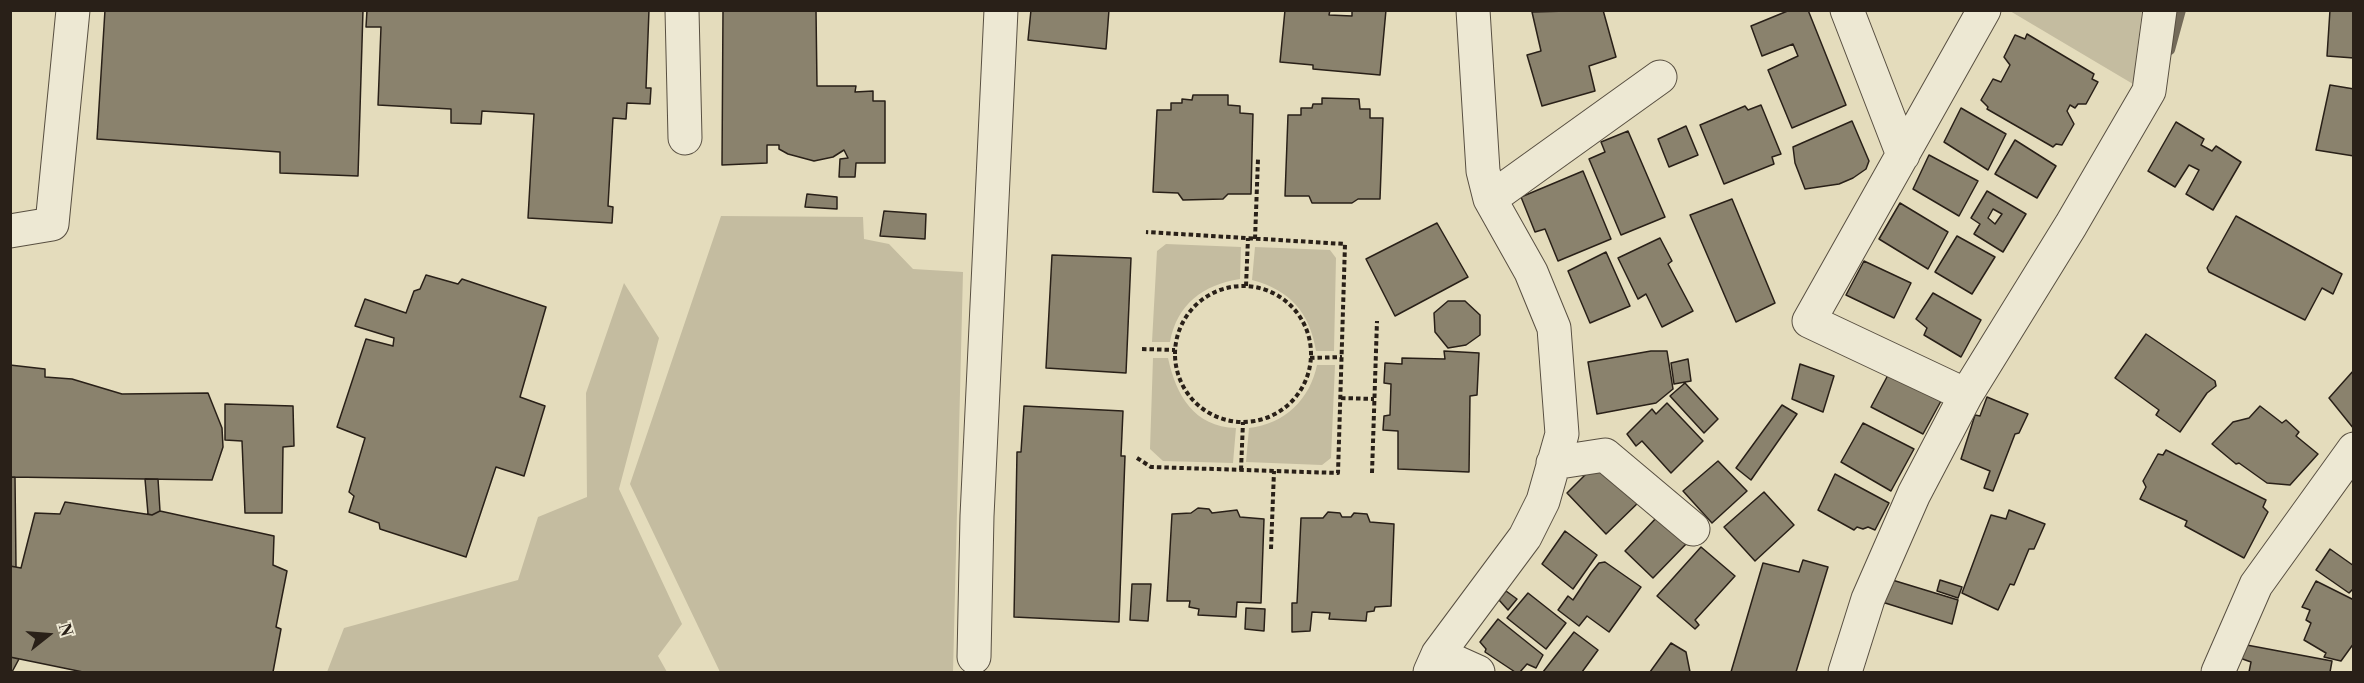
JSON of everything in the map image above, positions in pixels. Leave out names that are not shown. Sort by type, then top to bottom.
[{"type":"street","points":[[10,231],[52,224],[73,10]]},
{"type":"street","points":[[682,10],[685,138]]},
{"type":"street","points":[[974,657],[978,516],[1001,10]]},
{"type":"street","points":[[1473,10],[1483,171],[1490,199],[1531,272],[1554,328],[1562,434],[1543,501],[1525,537],[1434,663],[1479,672]]},
{"type":"street","points":[[1847,10],[1903,155]]},
{"type":"street","points":[[1966,395],[1809,321],[1984,10]]},
{"type":"street","points":[[1845,672],[1868,599],[1914,494],[1966,395],[2071,225],[2149,91],[2160,10]]},
{"type":"street","points":[[1490,199],[1660,77]]},
{"type":"street","points":[[2218,672],[2256,585],[2354,449]]},
{"type":"street","points":[[1552,463],[1605,455],[1693,529]]},
{"type":"path","points":[[1255,239],[1258,159]]},
{"type":"path","points":[[1137,458],[1151,467],[1338,473],[1345,244],[1146,232]]},
{"type":"path","points":[[1246,286],[1248,238]]},
{"type":"path","points":[[1246,286],[1272,292],[1291,306],[1304,324],[1310,346],[1310,369],[1301,390],[1286,407],[1267,418],[1243,422],[1222,420],[1202,409],[1186,393],[1177,372],[1175,350],[1179,328],[1191,309],[1208,295],[1229,287],[1246,286]]},
{"type":"path","points":[[1372,473],[1377,321]]},
{"type":"path","points":[[1142,349],[1175,350]]},
{"type":"path","points":[[1310,358],[1342,357]]},
{"type":"path","points":[[1341,398],[1374,399]]},
{"type":"path","points":[[1241,470],[1243,422]]},
{"type":"path","points":[[1270,549],[1274,471]]},
{"type":"shaded area","points":[[2010,11],[2142,11],[2133,84]]},
{"type":"shaded area","points":[[721,216],[863,217],[864,239],[889,244],[913,269],[963,272],[953,672],[720,672],[630,484]]},
{"type":"shaded area","points":[[1166,244],[1241,247],[1240,279],[1214,286],[1194,298],[1179,317],[1170,342],[1152,342],[1157,251]]},
{"type":"shaded area","points":[[1255,247],[1330,250],[1336,258],[1334,351],[1316,351],[1309,325],[1296,305],[1277,290],[1252,280]]},
{"type":"shaded area","points":[[624,283],[659,338],[619,489],[682,624],[658,656],[667,672],[327,672],[344,628],[518,580],[538,517],[587,497],[586,393]]},
{"type":"shaded area","points":[[1153,358],[1168,358],[1171,372],[1182,396],[1198,415],[1209,422],[1236,428],[1233,463],[1163,461],[1150,449]]},
{"type":"shaded area","points":[[1317,365],[1335,365],[1331,458],[1322,465],[1246,462],[1249,428],[1274,421],[1294,408],[1308,389]]},
{"type":"building","points":[[105,10],[363,10],[358,176],[280,173],[280,152],[97,139]]},
{"type":"building","points":[[367,10],[649,10],[646,88],[651,88],[650,104],[627,103],[626,119],[613,118],[608,206],[613,207],[612,223],[528,218],[534,114],[482,111],[481,124],[451,123],[451,109],[378,105],[381,27],[366,27]]},
{"type":"building","points":[[723,10],[816,10],[817,86],[856,86],[855,92],[873,91],[873,101],[885,101],[885,163],[856,163],[855,177],[839,177],[840,159],[848,158],[844,150],[833,157],[814,161],[788,154],[779,149],[779,145],[767,145],[767,163],[722,165]]},
{"type":"building","points":[[1031,10],[1109,10],[1106,49],[1028,40]]},
{"type":"building","points":[[1285,10],[1330,10],[1329,15],[1352,16],[1352,10],[1386,10],[1380,75],[1313,69],[1313,65],[1280,62]]},
{"type":"building","points":[[1603,10],[1616,57],[1589,66],[1595,91],[1542,106],[1527,55],[1541,51],[1532,12]]},
{"type":"building","points":[[1790,10],[1808,10],[1846,105],[1792,128],[1768,70],[1798,56],[1793,44],[1762,56],[1751,26]]},
{"type":"building","points":[[2330,10],[2354,10],[2354,58],[2327,56]]},
{"type":"building","points":[[2027,34],[2094,74],[2092,79],[2098,82],[2086,104],[2078,104],[2075,108],[2070,105],[2067,111],[2074,124],[2062,145],[2056,144],[2053,147],[1987,109],[1988,107],[1981,100],[1993,79],[2001,82],[2010,65],[2004,57],[2015,35],[2025,39]]},
{"type":"building","points":[[2330,85],[2354,89],[2354,156],[2316,150]]},
{"type":"building","points":[[1193,95],[1228,95],[1228,105],[1240,106],[1240,113],[1253,114],[1251,194],[1228,194],[1223,199],[1183,200],[1178,193],[1153,192],[1157,110],[1171,110],[1171,103],[1182,103],[1182,99],[1192,100]]},
{"type":"building","points":[[1322,98],[1359,99],[1360,109],[1370,109],[1370,118],[1383,118],[1380,199],[1358,199],[1352,203],[1312,203],[1309,196],[1285,196],[1288,115],[1301,115],[1301,108],[1312,108],[1313,104],[1322,104]]},
{"type":"building","points":[[1761,105],[1781,154],[1772,157],[1774,164],[1724,184],[1700,125],[1745,106],[1748,110]]},
{"type":"building","points":[[1961,108],[2006,134],[1988,170],[1944,142]]},
{"type":"building","points":[[1852,121],[1869,161],[1866,169],[1839,184],[1805,189],[1795,163],[1793,147]]},
{"type":"building","points":[[2176,122],[2204,139],[2201,145],[2212,151],[2216,146],[2241,162],[2213,210],[2186,194],[2199,170],[2189,165],[2175,187],[2148,171]]},
{"type":"building","points":[[1686,126],[1698,155],[1669,167],[1658,139]]},
{"type":"building","points":[[1628,131],[1665,217],[1621,235],[1589,159],[1605,152],[1601,142]]},
{"type":"building","points":[[2015,140],[2056,166],[2037,198],[1995,174]]},
{"type":"building","points":[[1929,155],[1978,181],[1959,216],[1913,189]]},
{"type":"building","points":[[1583,171],[1611,239],[1558,261],[1545,229],[1535,232],[1521,197]]},
{"type":"building","points":[[1987,191],[2026,214],[2003,252],[1974,234],[1980,224],[1971,218]],"holes":[[[1993,209],[2002,214],[1995,224],[1988,218]]]},
{"type":"building","points":[[807,194],[837,197],[837,209],[805,207]]},
{"type":"building","points":[[1732,199],[1775,303],[1736,322],[1690,215]]},
{"type":"building","points":[[1900,203],[1948,232],[1928,269],[1879,239]]},
{"type":"building","points":[[884,211],[926,214],[925,239],[880,236]]},
{"type":"building","points":[[2236,216],[2342,274],[2333,294],[2322,288],[2305,320],[2209,272],[2207,268]]},
{"type":"building","points":[[1437,223],[1468,277],[1395,316],[1366,259]]},
{"type":"building","points":[[1957,236],[1995,257],[1972,294],[1935,272]]},
{"type":"building","points":[[1660,238],[1672,261],[1668,264],[1693,311],[1662,327],[1646,294],[1638,299],[1618,258]]},
{"type":"building","points":[[1606,252],[1630,306],[1590,323],[1568,271]]},
{"type":"building","points":[[1052,255],[1131,258],[1126,373],[1046,368]]},
{"type":"building","points":[[1864,261],[1911,283],[1894,318],[1846,295]]},
{"type":"building","points":[[426,275],[458,284],[462,279],[546,307],[520,397],[545,406],[524,476],[496,467],[466,557],[380,529],[379,523],[349,512],[354,496],[349,492],[365,438],[337,427],[366,339],[393,346],[394,338],[355,326],[365,299],[406,313],[414,291],[420,289]]},
{"type":"building","points":[[1933,293],[1981,320],[1961,357],[1924,335],[1927,328],[1916,319]]},
{"type":"building","points":[[1448,301],[1465,301],[1480,315],[1480,335],[1466,345],[1448,348],[1435,332],[1434,313]]},
{"type":"building","points":[[2146,334],[2215,381],[2216,386],[2207,393],[2180,432],[2156,415],[2159,410],[2115,378]]},
{"type":"building","points":[[1444,351],[1479,353],[1477,395],[1470,396],[1469,472],[1398,469],[1398,431],[1383,430],[1384,416],[1390,415],[1391,384],[1384,383],[1385,363],[1402,364],[1402,358],[1445,359]]},
{"type":"building","points":[[1651,351],[1667,351],[1673,389],[1656,403],[1597,414],[1588,362]]},
{"type":"building","points":[[1688,359],[1691,381],[1674,384],[1671,363]]},
{"type":"building","points":[[1800,364],[1834,376],[1823,412],[1792,399]]},
{"type":"building","points":[[10,365],[45,369],[45,377],[72,379],[122,394],[208,393],[222,428],[223,447],[212,480],[10,477]]},
{"type":"building","points":[[2354,370],[2354,429],[2329,398]]},
{"type":"building","points":[[1888,375],[1941,401],[1923,434],[1871,407]]},
{"type":"building","points":[[1685,383],[1718,419],[1704,433],[1670,396]]},
{"type":"building","points":[[1987,397],[2028,414],[2019,433],[2015,434],[1993,491],[1984,488],[1990,471],[1961,459],[1975,415],[1980,416]]},
{"type":"building","points":[[1667,403],[1703,441],[1671,473],[1642,441],[1636,446],[1627,434],[1652,409],[1656,414]]},
{"type":"building","points":[[225,404],[293,406],[294,446],[283,447],[282,513],[245,513],[242,441],[225,440]]},
{"type":"building","points":[[1782,405],[1797,414],[1751,480],[1736,468]]},
{"type":"building","points":[[1024,406],[1123,411],[1121,456],[1125,456],[1119,622],[1014,617],[1017,452],[1021,452]]},
{"type":"building","points":[[2260,406],[2282,423],[2286,420],[2299,432],[2296,436],[2318,454],[2290,485],[2267,483],[2239,463],[2236,464],[2212,444],[2233,422],[2249,418]]},
{"type":"building","points":[[1863,423],[1914,449],[1891,491],[1841,462]]},
{"type":"building","points":[[2166,450],[2266,500],[2263,507],[2268,512],[2244,558],[2185,526],[2187,521],[2140,499],[2146,487],[2143,481],[2158,454],[2163,455]]},
{"type":"building","points":[[1600,460],[1642,499],[1606,534],[1567,493]]},
{"type":"building","points":[[1718,461],[1747,491],[1712,523],[1683,491]]},
{"type":"building","points":[[1835,474],[1889,503],[1875,530],[1868,527],[1863,529],[1857,527],[1854,530],[1818,510]]},
{"type":"building","points":[[10,477],[15,477],[16,567],[10,566]]},
{"type":"building","points":[[145,479],[158,479],[160,511],[152,515],[148,514]]},
{"type":"building","points":[[1764,492],[1794,525],[1755,561],[1724,527]]},
{"type":"building","points":[[65,502],[152,515],[160,511],[274,536],[273,565],[287,571],[276,627],[281,629],[273,672],[83,672],[10,657],[10,566],[21,568],[35,513],[60,514]]},
{"type":"building","points":[[1198,508],[1209,509],[1212,513],[1237,510],[1240,517],[1264,519],[1261,603],[1237,602],[1236,617],[1198,615],[1199,609],[1189,607],[1190,601],[1167,601],[1172,514],[1191,513]]},
{"type":"building","points":[[2009,510],[2045,524],[2034,549],[2029,549],[2014,585],[2010,584],[1998,610],[1962,593],[1991,515],[2006,519]]},
{"type":"building","points":[[1328,512],[1340,513],[1342,517],[1351,517],[1354,513],[1367,514],[1370,522],[1394,524],[1391,606],[1375,607],[1374,611],[1367,612],[1366,621],[1329,619],[1330,613],[1312,612],[1310,631],[1292,632],[1292,603],[1297,603],[1301,518],[1323,518]]},
{"type":"building","points":[[1658,516],[1687,543],[1653,578],[1625,551]]},
{"type":"building","points":[[1565,531],[1597,555],[1573,589],[1542,564]]},
{"type":"building","points":[[1701,547],[1735,576],[1695,620],[1699,625],[1695,629],[1657,596]]},
{"type":"building","points":[[2330,549],[2354,566],[2354,588],[2349,593],[2316,570]]},
{"type":"building","points":[[1803,560],[1828,567],[1796,672],[1731,672],[1763,563],[1799,572]]},
{"type":"building","points":[[1605,562],[1641,587],[1609,632],[1587,616],[1579,626],[1558,610],[1568,596],[1573,600],[1599,563]]},
{"type":"building","points":[[1889,579],[1958,600],[1952,624],[1882,602]]},
{"type":"building","points":[[1940,580],[1962,587],[1958,598],[1937,591]]},
{"type":"building","points":[[2316,581],[2354,600],[2354,643],[2341,661],[2324,657],[2326,653],[2304,640],[2311,623],[2306,620],[2310,610],[2302,607]]},
{"type":"building","points":[[1132,584],[1151,584],[1148,621],[1130,620]]},
{"type":"building","points":[[1506,591],[1517,599],[1508,610],[1499,600]]},
{"type":"building","points":[[1528,593],[1566,623],[1546,649],[1507,618]]},
{"type":"building","points":[[1246,608],[1265,609],[1264,631],[1245,629]]},
{"type":"building","points":[[1498,619],[1543,655],[1536,668],[1527,664],[1520,672],[1515,672],[1485,652],[1486,649],[1480,642]]},
{"type":"building","points":[[1574,632],[1598,650],[1582,672],[1543,672]]},
{"type":"building","points":[[1671,643],[1686,652],[1690,672],[1650,672]]},
{"type":"building","points":[[2236,643],[2332,661],[2330,672],[2249,672],[2251,662],[2237,657]]},
{"type":"building","points":[[10,657],[19,659],[12,672],[10,672]]},
{"type":"waterway","points":[[2170,50],[2181,10]]}]
